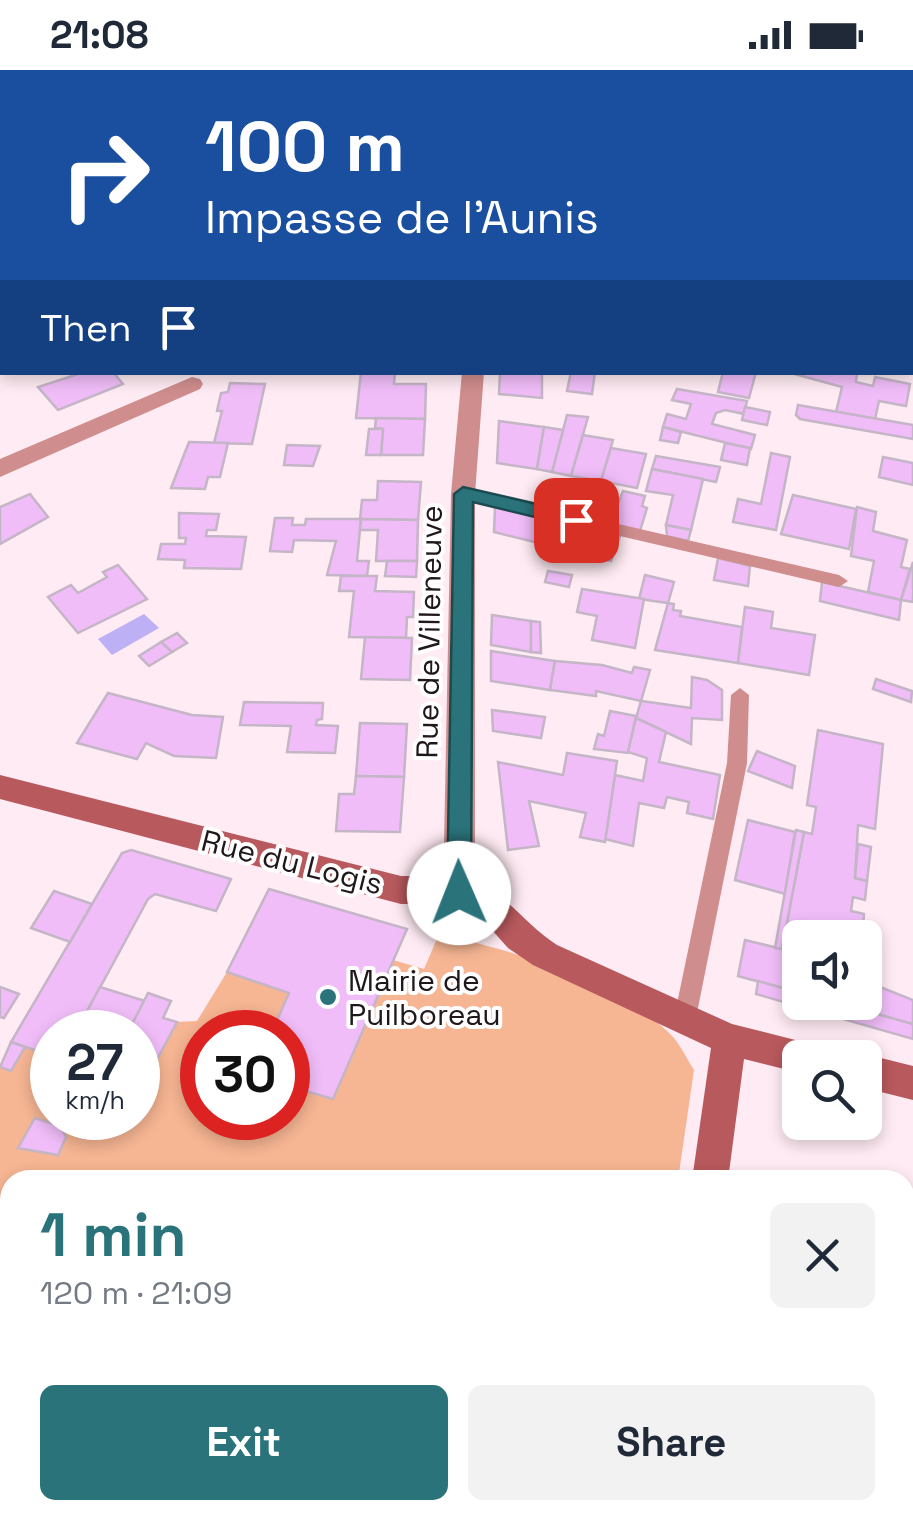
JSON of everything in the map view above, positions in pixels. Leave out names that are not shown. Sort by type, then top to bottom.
[{"type":"street","name":"Rue de Villeneuve","points":[[459,893],[463,494],[473,375]]},
{"type":"street","points":[[0,469],[192,384]]},
{"type":"street","name":"Rue du Logis","points":[[0,788],[401,890],[459,893],[476,898],[495,911],[519,938],[546,954],[729,1039],[782,1052]]},
{"type":"street","points":[[711,1170],[729,1039]]},
{"type":"street","points":[[882,1076],[913,1083]]},
{"type":"lane","points":[[463,494],[839,581]]},
{"type":"lane","points":[[685,1018],[737,764],[740,695]]},
{"type":"shaded area","points":[[144,614],[159,628],[112,655],[98,639]]},
{"type":"shaded area","points":[[439,934],[531,959],[595,984],[651,1017],[673,1037],[694,1070],[679,1170],[0,1170],[0,1067],[12,1071],[25,1047],[30,1049],[30,1140],[160,1140],[160,1053],[177,1022],[180,1022],[180,1140],[310,1140],[310,1092],[333,1099],[393,960],[424,969]]},
{"type":"shaded area","points":[[227,972],[289,993],[282,1010],[204,1010]]},
{"type":"building","points":[[75,375],[116,375],[123,384],[58,410],[38,387]]},
{"type":"building","points":[[361,375],[395,375],[394,384],[426,384],[425,419],[356,418]]},
{"type":"building","points":[[500,375],[542,375],[542,398],[499,394]]},
{"type":"building","points":[[570,375],[595,375],[592,394],[567,391]]},
{"type":"building","points":[[722,375],[755,375],[749,398],[718,392]]},
{"type":"building","points":[[798,375],[857,375],[856,382],[873,386],[875,377],[910,384],[906,406],[879,401],[875,419],[836,412],[842,387]]},
{"type":"building","points":[[230,383],[265,384],[252,444],[214,443],[222,411],[217,411],[221,393],[228,392]]},
{"type":"building","points":[[677,389],[747,401],[744,414],[725,410],[716,413],[712,424],[755,435],[751,449],[663,427],[667,414],[686,419],[691,404],[672,400]]},
{"type":"building","points":[[798,405],[913,425],[913,439],[800,419],[796,415]]},
{"type":"building","points":[[745,407],[770,412],[767,425],[742,420]]},
{"type":"building","points":[[567,415],[588,417],[571,476],[552,472]]},
{"type":"building","points":[[376,418],[425,419],[423,455],[381,455],[383,429],[375,428]]},
{"type":"building","points":[[499,421],[544,427],[537,469],[497,463]]},
{"type":"building","points":[[544,427],[563,430],[552,472],[537,469]]},
{"type":"building","points":[[663,427],[681,432],[678,443],[660,440]]},
{"type":"building","points":[[369,429],[383,429],[381,455],[366,455]]},
{"type":"building","points":[[583,435],[613,440],[601,481],[571,476]]},
{"type":"building","points":[[189,442],[228,443],[220,477],[208,477],[205,489],[171,488]]},
{"type":"building","points":[[725,443],[750,448],[747,465],[721,460]]},
{"type":"building","points":[[287,445],[320,446],[313,466],[284,465]]},
{"type":"building","points":[[611,448],[646,454],[637,488],[601,481]]},
{"type":"building","points":[[771,453],[790,457],[776,530],[733,522],[738,499],[761,504]]},
{"type":"building","points":[[656,456],[720,467],[716,482],[652,469]]},
{"type":"building","points":[[883,457],[913,463],[913,485],[879,477]]},
{"type":"building","points":[[652,469],[703,479],[691,530],[666,525],[673,495],[646,491]]},
{"type":"building","points":[[378,481],[421,482],[418,520],[360,519],[362,500],[377,500]]},
{"type":"building","points":[[623,491],[645,496],[642,506],[647,508],[640,531],[591,519],[595,503],[617,507]]},
{"type":"building","points":[[30,494],[48,517],[0,544],[0,507]]},
{"type":"building","points":[[793,495],[856,509],[849,549],[781,534]]},
{"type":"building","points":[[495,507],[620,536],[611,561],[494,532]]},
{"type":"building","points":[[857,507],[876,512],[873,531],[907,540],[901,567],[910,569],[901,600],[868,592],[874,561],[851,556]]},
{"type":"building","points":[[179,513],[219,514],[216,530],[207,530],[206,536],[246,537],[241,569],[184,568],[185,560],[158,559],[161,544],[185,544],[186,538],[179,538]]},
{"type":"building","points":[[275,518],[293,518],[292,525],[305,525],[306,519],[361,519],[357,561],[369,561],[367,576],[327,575],[336,541],[294,540],[292,552],[270,551]]},
{"type":"building","points":[[361,519],[418,520],[417,561],[376,561],[378,530],[360,530]]},
{"type":"building","points":[[666,525],[691,530],[688,541],[667,536]]},
{"type":"building","points":[[718,558],[750,566],[748,586],[714,580]]},
{"type":"building","points":[[387,561],[417,561],[416,577],[385,576]]},
{"type":"building","points":[[913,562],[913,602],[901,600]]},
{"type":"building","points":[[118,565],[147,599],[78,633],[48,597],[71,585],[78,593],[107,577],[103,572]]},
{"type":"building","points":[[548,571],[572,575],[569,587],[545,582]]},
{"type":"building","points":[[645,575],[674,582],[668,603],[639,599]]},
{"type":"building","points":[[341,576],[377,576],[375,591],[414,592],[413,617],[407,617],[406,638],[349,637],[354,591],[339,591]]},
{"type":"building","points":[[822,582],[901,600],[899,620],[820,601]]},
{"type":"building","points":[[582,589],[644,599],[635,648],[592,640],[597,616],[577,612]]},
{"type":"building","points":[[668,603],[674,604],[673,610],[681,611],[680,616],[742,627],[738,663],[655,650]]},
{"type":"building","points":[[745,607],[773,612],[771,628],[815,635],[809,675],[738,663]]},
{"type":"building","points":[[492,615],[531,621],[531,652],[491,645]]},
{"type":"building","points":[[531,621],[540,622],[541,653],[531,652]]},
{"type":"building","points":[[177,633],[187,643],[172,652],[161,642]]},
{"type":"building","points":[[365,637],[412,638],[410,680],[361,679]]},
{"type":"building","points":[[161,642],[172,652],[149,666],[139,656]]},
{"type":"building","points":[[491,651],[555,661],[550,690],[491,681]]},
{"type":"building","points":[[555,661],[602,665],[632,673],[634,667],[650,670],[641,701],[596,691],[596,696],[550,690]]},
{"type":"building","points":[[692,677],[707,680],[722,690],[722,720],[692,718],[691,744],[636,718],[641,701],[691,708]]},
{"type":"building","points":[[876,679],[912,691],[911,702],[873,689]]},
{"type":"building","points":[[108,693],[192,715],[223,717],[216,758],[174,756],[146,743],[137,759],[77,743]]},
{"type":"building","points":[[244,702],[323,703],[322,719],[316,725],[338,726],[335,753],[287,752],[291,726],[240,725]]},
{"type":"building","points":[[492,710],[545,717],[541,738],[493,731]]},
{"type":"building","points":[[610,711],[636,716],[628,753],[594,749],[598,734],[604,736]]},
{"type":"building","points":[[636,718],[666,732],[659,762],[720,775],[713,819],[687,813],[689,802],[667,797],[664,808],[639,803],[633,846],[605,839],[615,775],[643,781],[647,758],[628,752]]},
{"type":"building","points":[[360,723],[407,724],[404,777],[356,776]]},
{"type":"building","points":[[818,730],[883,744],[875,829],[858,825],[855,878],[867,881],[865,900],[853,897],[851,911],[864,914],[864,920],[787,920],[804,832],[812,834],[816,807],[807,805]]},
{"type":"building","points":[[757,751],[795,766],[792,788],[748,771]]},
{"type":"building","points":[[567,753],[617,761],[605,842],[580,837],[586,813],[529,801],[539,846],[508,850],[498,762],[563,775]]},
{"type":"building","points":[[356,776],[404,777],[400,832],[336,831],[339,794],[354,794]]},
{"type":"building","points":[[748,820],[795,832],[785,894],[735,880]]},
{"type":"building","points":[[796,830],[804,832],[787,920],[782,920],[782,949],[775,948]]},
{"type":"building","points":[[858,844],[871,847],[867,881],[855,878]]},
{"type":"building","points":[[131,850],[231,879],[216,911],[155,894],[148,899],[88,1010],[30,1010],[30,1048],[11,1042],[122,853]]},
{"type":"building","points":[[269,889],[407,929],[333,1099],[310,1092],[310,1010],[282,1010],[289,993],[227,972]]},
{"type":"building","points":[[54,891],[92,904],[70,942],[31,928]]},
{"type":"building","points":[[745,940],[782,949],[782,988],[738,976]]},
{"type":"building","points":[[758,981],[782,988],[782,1001],[756,994]]},
{"type":"building","points":[[0,987],[19,994],[4,1018],[0,1017]]},
{"type":"building","points":[[100,987],[145,1001],[140,1010],[88,1010]]},
{"type":"building","points":[[882,988],[913,1000],[913,1024],[882,1015]]},
{"type":"building","points":[[148,993],[171,1001],[163,1018],[177,1022],[160,1054],[160,1010],[139,1010]]},
{"type":"building","points":[[882,1015],[913,1024],[913,1039],[847,1020],[882,1020]]},
{"type":"building","points":[[11,1042],[25,1047],[11,1071],[0,1067]]},
{"type":"building","points":[[30,1127],[30,1140],[65,1140],[58,1155],[18,1148]]},
{"type":"place","name":"Mairie de Puilboreau","points":[[328,997]]},
{"type":"route","points":[[459,893],[463,494],[576,520]]}]
